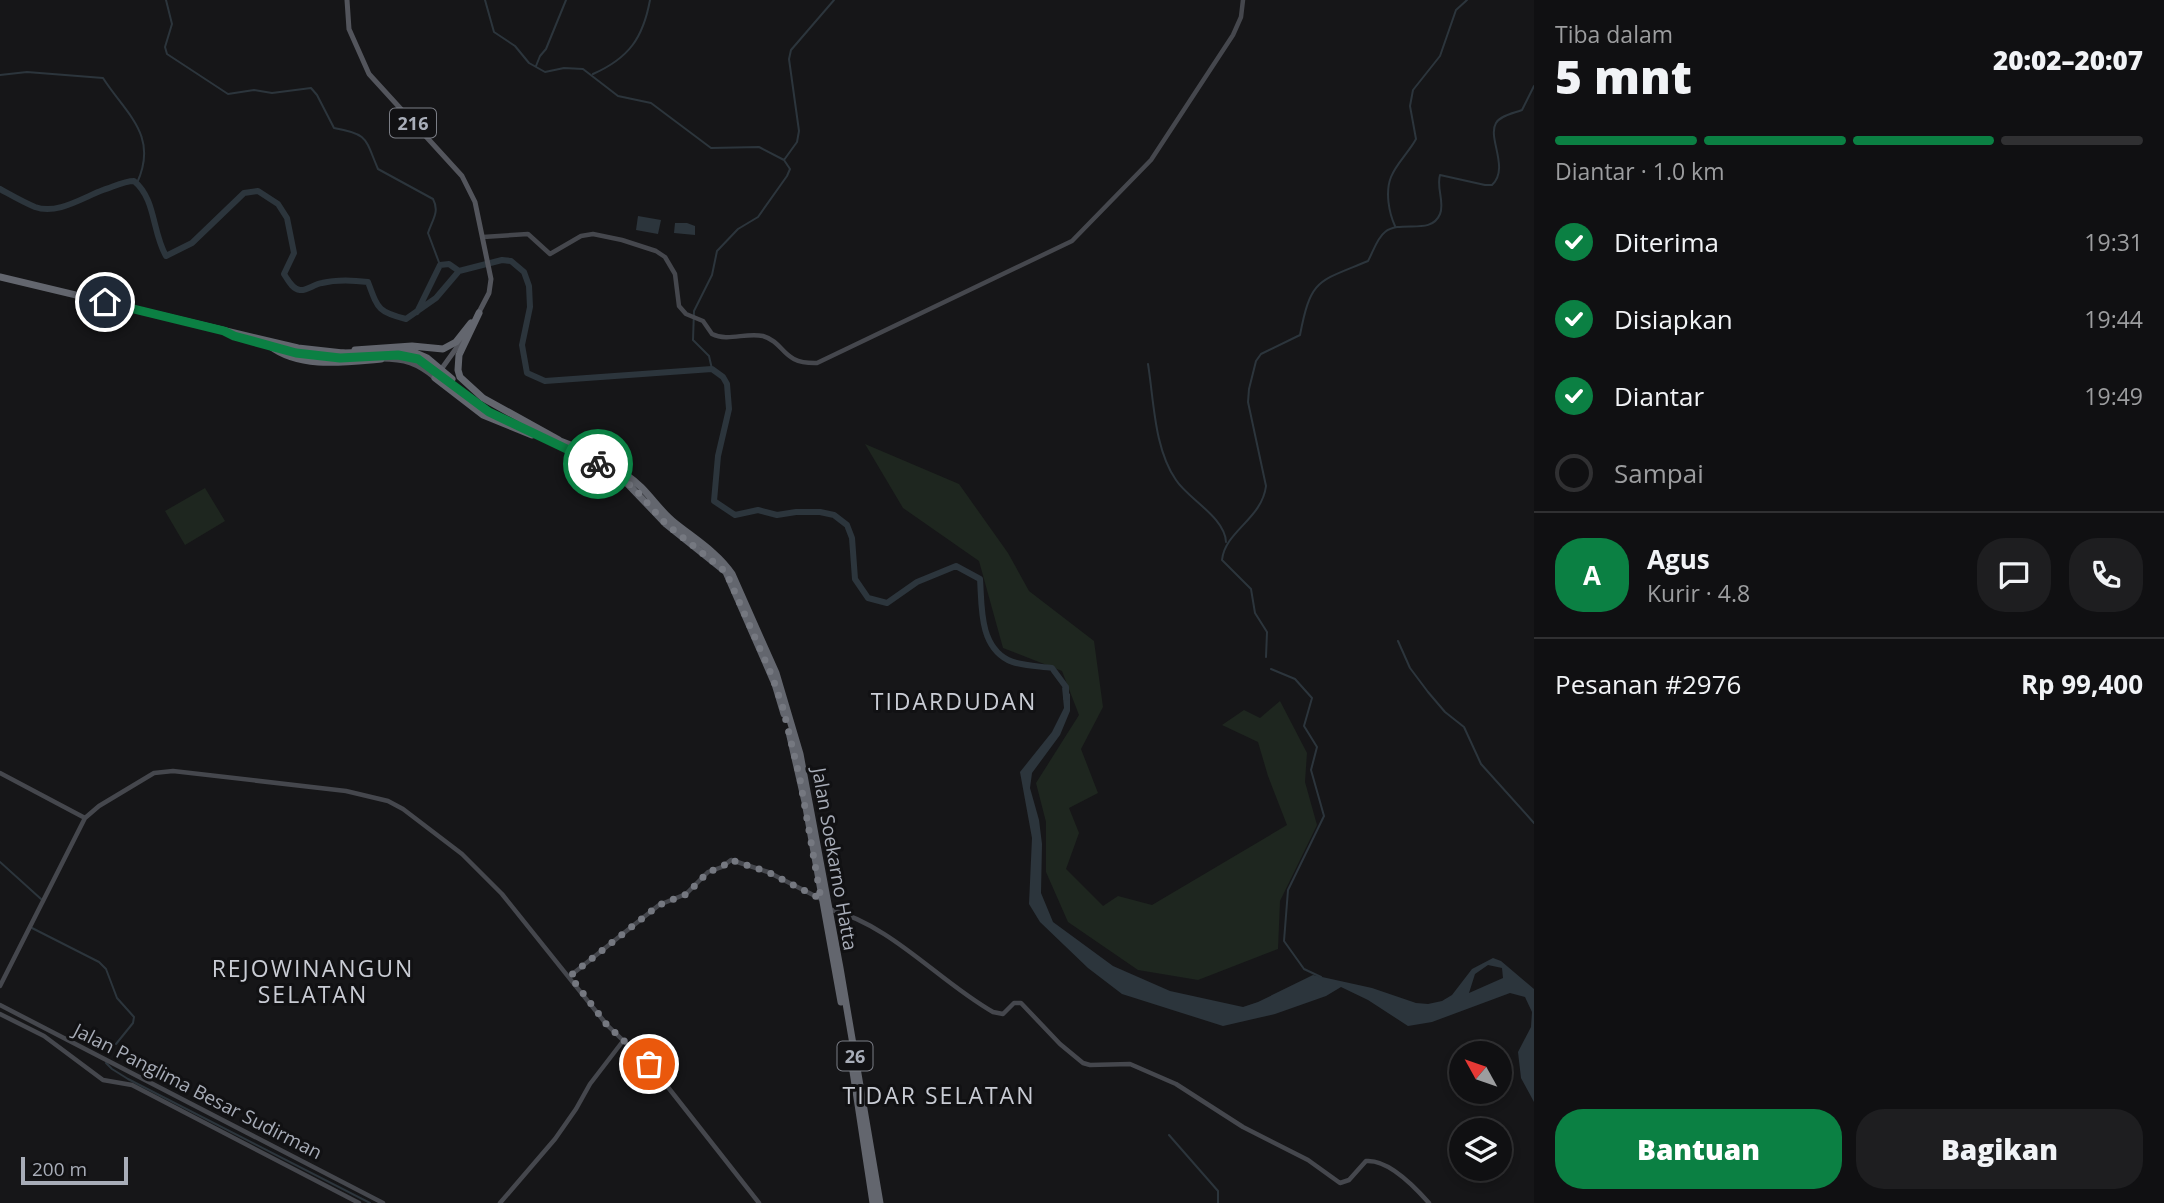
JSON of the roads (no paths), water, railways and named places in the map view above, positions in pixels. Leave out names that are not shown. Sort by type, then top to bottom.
[{"type":"highway","name":"26","points":[[0,277],[298,348],[341,354]]},
{"type":"highway","points":[[341,354],[391,347],[443,349],[456,342],[479,313]]},
{"type":"highway","points":[[479,313],[459,355],[460,377],[483,398],[557,441]]},
{"type":"highway","name":"26","points":[[224,331],[296,353],[341,354]]},
{"type":"highway","points":[[270,346],[289,356],[311,360],[337,362],[381,359]]},
{"type":"highway","name":"Jalan Soekarno Hatta","points":[[341,354],[399,350],[421,354],[483,403],[622,478],[666,524],[730,575],[776,673],[787,705],[808,790],[873,1203]]},
{"type":"highway","points":[[435,378],[483,415],[557,441]]},
{"type":"highway","name":"Jalan Soekarno Hatta","points":[[730,575],[783,708],[800,779],[880,1203]]},
{"type":"main road","name":"216","points":[[347,0],[349,29],[369,74],[461,176],[475,202],[484,240],[491,286],[479,313],[435,378]]},
{"type":"main road","points":[[381,359],[414,362],[435,378]]},
{"type":"street","points":[[484,240],[528,234],[550,254],[581,236],[593,234],[652,249],[662,254],[676,274],[679,306],[712,334],[765,337],[795,360],[817,363],[1072,241],[1155,154],[1233,35],[1240,19],[1243,0]]},
{"type":"street","points":[[0,986],[85,818],[108,800],[154,773],[193,772],[346,791],[388,801],[419,819],[463,854],[502,894],[607,1025],[656,1072],[759,1203]]},
{"type":"street","points":[[0,773],[85,818]]},
{"type":"street","points":[[570,976],[659,905],[687,894],[708,872],[731,860],[768,872],[821,899]]},
{"type":"street","points":[[828,909],[864,923],[893,940],[993,1012],[1003,1014],[1015,1002],[1021,1003],[1060,1044],[1083,1063],[1130,1064],[1176,1084],[1243,1127],[1308,1160],[1340,1182],[1349,1180],[1366,1161],[1375,1162],[1406,1178],[1429,1203]]},
{"type":"street","name":"Jalan Panglima Besar Sudirman","points":[[0,1005],[383,1203]]},
{"type":"street","name":"Jalan Panglima Besar Sudirman","points":[[0,1014],[44,1036],[103,1080],[132,1085],[359,1203]]},
{"type":"street","points":[[500,1203],[555,1139],[590,1084],[623,1041]]},
{"type":"waterway","points":[[166,0],[172,24],[165,47],[167,54],[228,94],[254,90],[272,93],[311,88],[334,128],[360,136],[371,151],[378,169],[433,199],[436,212],[428,233],[440,265]]},
{"type":"waterway","points":[[485,0],[494,32],[515,46],[529,63],[545,72],[564,68],[583,69],[618,96],[651,103],[711,148],[759,147],[784,160],[790,169],[758,217],[738,229],[717,251],[712,275],[694,311],[693,340],[709,356],[712,369]]},
{"type":"waterway","points":[[536,66],[566,0]]},
{"type":"waterway","points":[[593,74],[616,61],[632,45],[643,25],[650,0]]},
{"type":"waterway","points":[[784,160],[797,142],[799,131],[789,59],[791,50],[834,0]]},
{"type":"waterway","points":[[1395,226],[1388,189],[1393,172],[1416,139],[1410,106],[1413,90],[1440,56],[1456,10],[1467,0]]},
{"type":"waterway","points":[[0,75],[27,72],[103,78],[130,114],[142,138],[143,166],[137,183]]},
{"type":"waterway","points":[[1266,657],[1267,632],[1255,613],[1251,589],[1222,560],[1230,541],[1258,507],[1266,486],[1248,402],[1256,361],[1261,354],[1300,335],[1308,302],[1319,284],[1368,261],[1377,241],[1385,232],[1392,228],[1423,226],[1436,221],[1441,209],[1440,175],[1492,185],[1499,170],[1494,137],[1496,123],[1505,116],[1522,110],[1534,86]]},
{"type":"waterway","points":[[0,189],[35,207],[52,209],[134,181],[141,188],[150,206],[166,256],[192,243],[244,193],[258,191],[278,204],[287,218],[294,253],[284,274],[292,286],[303,290],[334,281],[368,282],[380,308],[406,319],[436,298],[459,271],[502,260],[511,261],[524,272],[529,286],[530,307],[522,345],[527,373],[545,381],[712,369],[723,377],[727,384],[729,409],[718,456],[714,501],[735,515],[758,510],[777,515],[796,512],[834,515],[847,525],[852,538],[855,579],[868,598],[887,603],[917,582],[956,566],[980,579],[982,613],[992,645],[1013,662],[1052,668],[1066,687],[1066,698]]},
{"type":"waterway","points":[[417,312],[440,265],[449,264],[459,271]]},
{"type":"waterway","points":[[1148,364],[1163,454],[1176,480],[1219,524],[1226,542]]},
{"type":"waterway","points":[[1398,641],[1410,668],[1428,692],[1445,712],[1464,727],[1481,764],[1534,823]]},
{"type":"waterway","points":[[1271,669],[1295,679],[1312,698],[1304,726],[1317,747],[1311,770],[1324,816],[1288,890],[1284,941],[1304,969],[1321,977]]},
{"type":"waterway","points":[[0,862],[41,899]]},
{"type":"waterway","points":[[32,928],[99,962],[106,969],[117,998],[134,1017],[133,1023],[116,1044]]},
{"type":"waterway","points":[[106,1063],[128,1079],[370,1203]]},
{"type":"waterway","points":[[1169,1135],[1218,1191],[1218,1203]]},
{"type":"district","name":"TIDARDUDAN","points":[[954,701]]},
{"type":"district","name":"REJOWINANGUN SELATAN","points":[[313,981]]},
{"type":"district","name":"TIDAR SELATAN","points":[[939,1095]]}]
